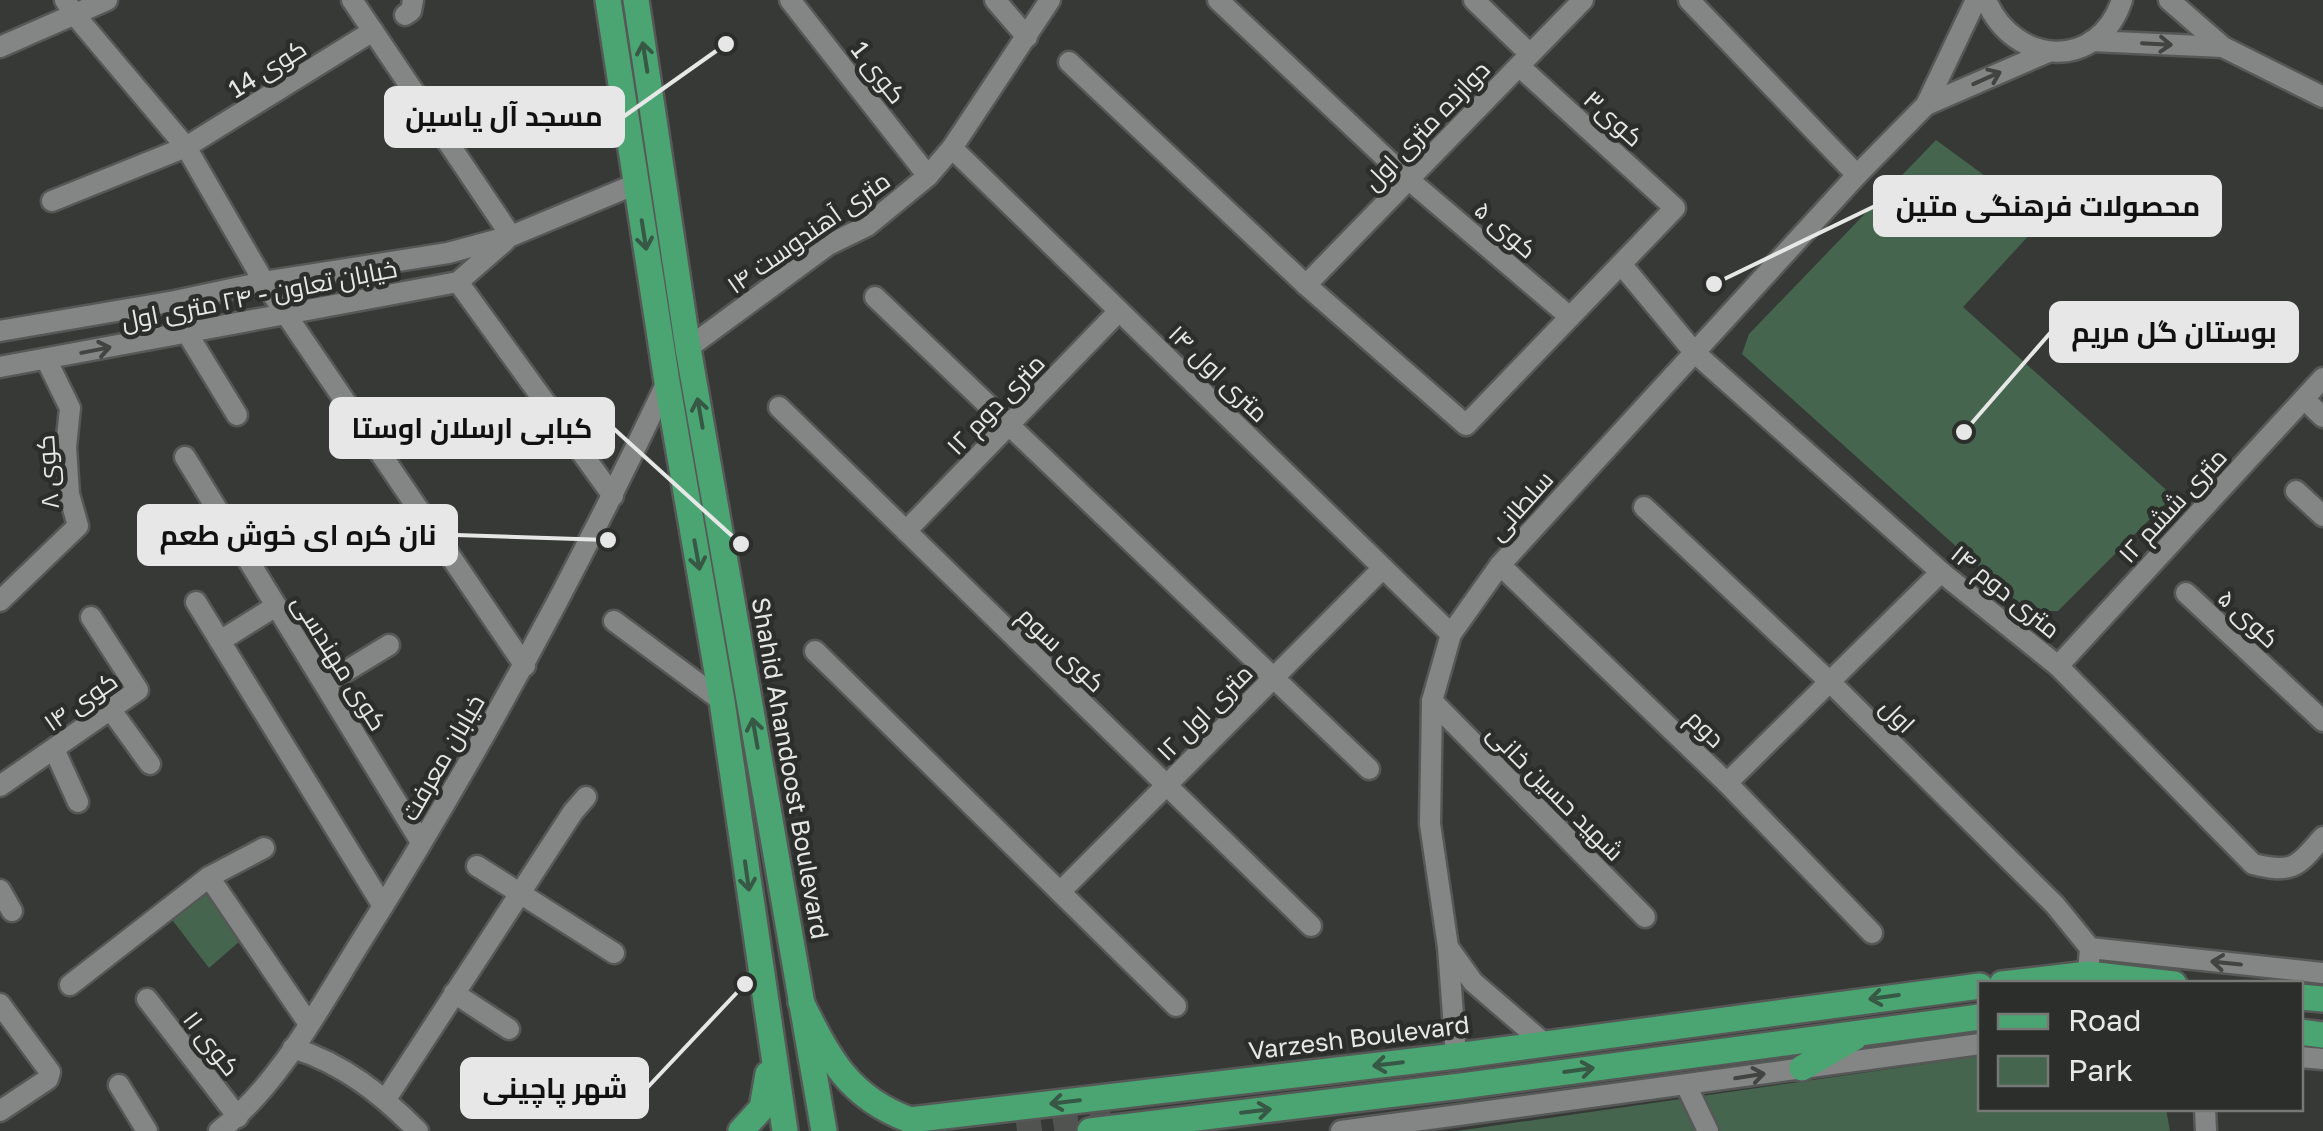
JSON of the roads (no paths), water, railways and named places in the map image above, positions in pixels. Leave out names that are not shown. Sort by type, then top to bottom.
[{"type":"main road","points":[[608,0],[667,382],[722,701],[784,1126],[822,1123]]},
{"type":"main road","name":"Shahid Ahandoost Boulevard","points":[[636,0],[688,348],[822,1123]]},
{"type":"main road","points":[[2028,981],[2088,974],[2148,981]]},
{"type":"main road","name":"Varzesh Boulevard","points":[[801,1002],[832,1062],[848,1082],[904,1126],[1978,986]]},
{"type":"main road","points":[[1090,1131],[1978,1018]]},
{"type":"main road","points":[[1802,1068],[1867,1030]]},
{"type":"main road","points":[[741,1131],[762,1108],[768,1088],[770,1044]]},
{"type":"street","points":[[0,47],[69,7],[107,0]]},
{"type":"street","points":[[352,0],[511,236]]},
{"type":"street","name":"کوی 1","points":[[790,0],[928,176]]},
{"type":"street","points":[[995,0],[1027,36]]},
{"type":"street","name":"۱۴ متری آهندوست","points":[[688,348],[828,245],[867,226],[928,176],[952,148],[1050,0]]},
{"type":"street","name":"کوی ۵","points":[[1218,0],[1408,178],[1570,317]]},
{"type":"street","name":"کوی۳","points":[[1474,0],[1524,60],[1675,208],[1621,264]]},
{"type":"street","name":"دوازده متری اول","points":[[1306,285],[1583,0]]},
{"type":"street","points":[[1688,0],[1857,175]]},
{"type":"street","points":[[1926,105],[1976,0]]},
{"type":"street","points":[[1986,0],[1994,19],[2011,38],[2032,49],[2048,51],[2081,48],[2102,35],[2117,15],[2122,0]]},
{"type":"street","points":[[2169,0],[2222,46],[2323,97]]},
{"type":"street","points":[[69,7],[186,147],[264,282],[525,666]]},
{"type":"street","name":"کوی 14","points":[[52,202],[186,147],[373,32]]},
{"type":"street","points":[[2092,41],[2222,46]]},
{"type":"street","points":[[1926,105],[2048,51]]},
{"type":"street","points":[[1070,62],[1306,285],[1466,425],[1621,264]]},
{"type":"street","name":"سلطانی","points":[[1456,1056],[1448,947],[1430,824],[1432,701],[1451,634],[1500,565],[1857,175],[1926,105]]},
{"type":"street","name":"۱۴ متری اول","points":[[952,148],[1451,634]]},
{"type":"street","name":"خیابان تعاون - ۲۴ متری اول","points":[[0,331],[448,253],[511,236],[636,184]]},
{"type":"street","name":"خیابان تعاون - ۲۴ متری اول","points":[[0,367],[458,282],[511,236]]},
{"type":"street","name":"۱۴ متری دوم","points":[[1621,264],[1694,352],[1941,572],[2058,666],[2252,864],[2280,871],[2298,866],[2323,838]]},
{"type":"street","points":[[458,282],[613,496]]},
{"type":"street","points":[[875,297],[1369,769]]},
{"type":"street","name":"۱۲ متری دوم","points":[[906,531],[1119,311]]},
{"type":"street","points":[[187,333],[237,414]]},
{"type":"street","name":"کوی ۸","points":[[0,599],[78,526],[70,494],[66,447],[70,408],[46,359]]},
{"type":"street","name":"۱۲ متری ششم","points":[[2058,666],[2323,378]]},
{"type":"street","name":"خیابان معرفت","points":[[219,1131],[238,1117],[293,1048],[422,842],[525,666],[667,382]]},
{"type":"street","points":[[2304,399],[2323,417]]},
{"type":"street","name":"کوی سوم","points":[[780,407],[1311,926]]},
{"type":"street","name":"کوی مهندسی","points":[[184,458],[422,842]]},
{"type":"street","points":[[2296,491],[2323,516]]},
{"type":"street","name":"اول","points":[[1644,507],[2055,905],[2090,948]]},
{"type":"street","name":"دوم","points":[[1500,565],[1727,782],[1872,933]]},
{"type":"street","name":"۱۲ متری اول","points":[[1060,892],[1383,568]]},
{"type":"street","points":[[1727,782],[1941,572]]},
{"type":"street","name":"کوی ۵","points":[[2186,594],[2323,721]]},
{"type":"street","points":[[196,602],[383,906]]},
{"type":"street","points":[[220,642],[276,606]]},
{"type":"street","name":"کوی ۱۴","points":[[0,786],[138,690],[92,617]]},
{"type":"street","points":[[614,621],[722,701]]},
{"type":"street","points":[[324,684],[389,645]]},
{"type":"street","points":[[815,651],[1176,1006]]},
{"type":"street","name":"شهید حسین خانی","points":[[1432,701],[1645,917]]},
{"type":"street","points":[[111,710],[150,764]]},
{"type":"street","points":[[54,749],[78,802]]},
{"type":"street","points":[[386,1099],[586,796]]},
{"type":"street","points":[[70,985],[209,877],[264,848]]},
{"type":"street","points":[[477,866],[614,954]]},
{"type":"street","points":[[209,877],[309,1024]]},
{"type":"street","points":[[0,890],[12,910]]},
{"type":"street","points":[[1448,947],[1473,982],[1545,1044]]},
{"type":"street","points":[[2088,974],[2090,948],[2323,973]]},
{"type":"street","points":[[454,993],[509,1029]]},
{"type":"street","name":"کوی ۱۱","points":[[147,998],[238,1117]]},
{"type":"street","points":[[0,1004],[47,1068],[48,1079],[0,1111]]},
{"type":"street","points":[[1342,1131],[1978,1044]]},
{"type":"street","points":[[293,1048],[326,1058],[386,1099],[418,1131]]},
{"type":"street","points":[[118,1085],[147,1131]]},
{"type":"street","points":[[1686,1085],[1708,1131]]},
{"type":"street","points":[[1461,1086],[1472,1112]]},
{"type":"tunnel","points":[[1017,1131],[1111,1119]]},
{"type":"place","name":"مسجد آل یاسین","points":[[726,44]]},
{"type":"place","name":"محصولات فرهنگی متین","points":[[1714,284]]},
{"type":"place","name":"بوستان گل مریم","points":[[1964,432]]},
{"type":"place","name":"نان کره ای خوش طعم","points":[[608,540]]},
{"type":"place","name":"کبابی ارسلان اوستا","points":[[741,544]]},
{"type":"place","name":"شهر پاچینی","points":[[745,984]]}]
